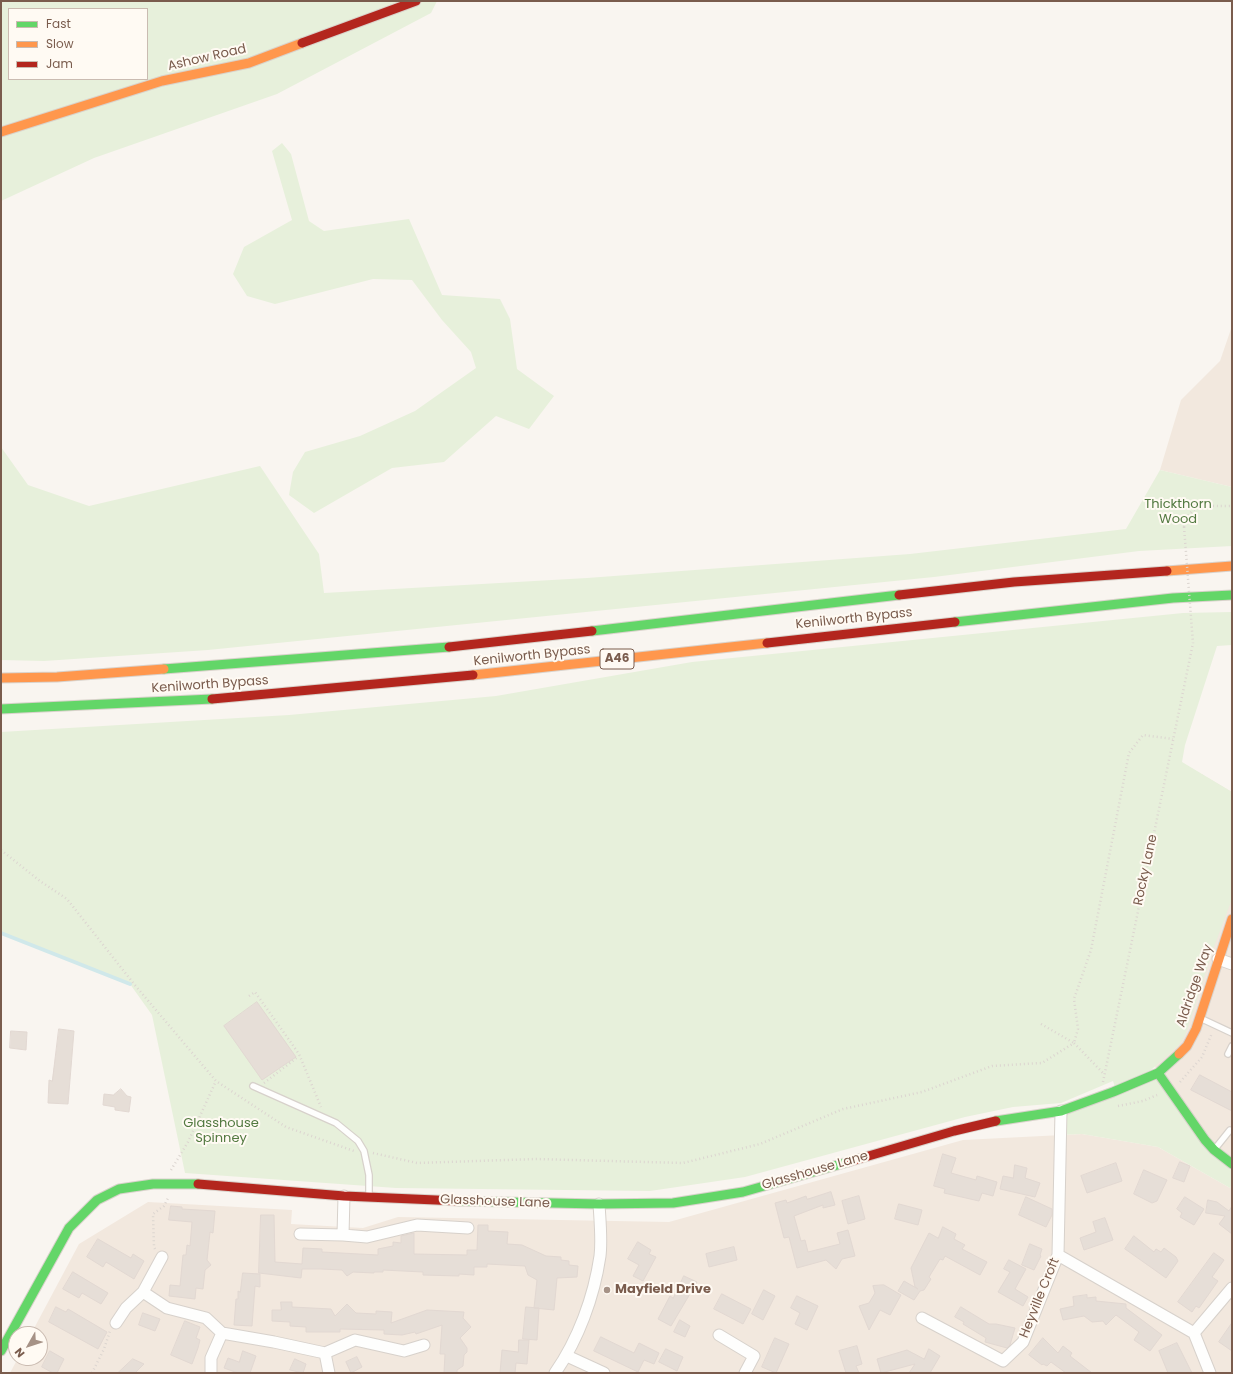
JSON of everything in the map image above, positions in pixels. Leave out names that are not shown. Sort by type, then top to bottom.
[{"type":"main road","name":"Ashow Road","points":[[1,132],[162,82],[249,63],[416,1]]},
{"type":"main road","name":"Kenilworth Bypass","points":[[1,678],[57,677],[484,644],[1014,582],[1232,566]]},
{"type":"main road","name":"Kenilworth Bypass","points":[[1,709],[219,699],[499,673],[1173,598],[1232,594]]},
{"type":"main road","name":"Aldridge Way","points":[[1158,1073],[1181,1054],[1191,1038],[1232,919]]},
{"type":"main road","name":"Glasshouse Lane","points":[[1,1350],[69,1228],[97,1200],[118,1189],[164,1184],[191,1183],[344,1196],[599,1204],[673,1203],[743,1192],[954,1130],[1061,1110],[1099,1097],[1158,1073]]},
{"type":"main road","points":[[1158,1073],[1214,1150],[1232,1164]]},
{"type":"street","points":[[1218,960],[1232,964]]},
{"type":"street","name":"Heyville Croft","points":[[922,1318],[1003,1361],[1023,1342],[1058,1255],[1061,1110]]},
{"type":"street","points":[[343,1235],[344,1196]]},
{"type":"street","points":[[555,1373],[567,1356],[586,1312],[600,1256],[599,1204]]},
{"type":"street","name":"Glasshouse Lane","points":[[300,1234],[367,1237],[417,1225],[468,1228]]},
{"type":"street","points":[[1058,1255],[1194,1333],[1210,1373]]},
{"type":"street","points":[[116,1323],[126,1308],[143,1292],[162,1257]]},
{"type":"street","points":[[1194,1333],[1232,1288]]},
{"type":"street","points":[[143,1292],[167,1308],[206,1318],[222,1333],[325,1353],[355,1340],[404,1351],[424,1345]]},
{"type":"street","points":[[211,1373],[211,1358],[222,1333]]},
{"type":"street","points":[[719,1334],[754,1356],[745,1373]]},
{"type":"street","points":[[325,1353],[329,1373]]},
{"type":"street","points":[[567,1356],[604,1373]]},
{"type":"lane","points":[[1199,1018],[1232,1033]]},
{"type":"lane","points":[[1228,1054],[1232,1046]]},
{"type":"lane","points":[[255,1087],[336,1123],[358,1141],[364,1151],[369,1175],[369,1197]]},
{"type":"lane","points":[[1214,1150],[1230,1130],[1232,1131]]},
{"type":"path","name":"Rocky Lane","points":[[1099,1097],[1193,643],[1184,527],[1186,515],[1196,507],[1232,506]]},
{"type":"path","points":[[1,850],[40,881],[67,899],[134,984],[216,1080],[286,1127],[349,1150],[364,1151],[416,1163],[536,1159],[683,1163],[760,1144],[843,1109],[922,1092],[992,1066],[1042,1063],[1074,1043],[1078,1029],[1074,999],[1091,950],[1129,752],[1144,735],[1173,739]]},
{"type":"path","points":[[249,996],[255,992],[299,1054],[327,1120]]},
{"type":"path","points":[[1041,1024],[1074,1043],[1104,1074]]},
{"type":"path","points":[[255,1087],[299,1056]]},
{"type":"path","points":[[162,1257],[154,1247],[153,1214],[164,1206],[170,1198],[164,1184],[188,1142],[216,1080]]},
{"type":"path","points":[[92,1373],[116,1323]]},
{"type":"shaded area","points":[[1232,326],[1232,487],[1160,470],[1181,400],[1220,361]]},
{"type":"shaded area","points":[[1181,762],[1232,792],[1232,1164],[1158,1073],[1129,1006]]},
{"type":"shaded area","points":[[1082,1134],[1158,1147],[1230,1188],[1232,1184],[1232,1373],[10,1373],[14,1366],[48,1366],[48,1326],[35,1326],[79,1244],[148,1202],[292,1210],[291,1224],[363,1228],[398,1217],[669,1222],[963,1140]]},
{"type":"green space","points":[[1,1],[437,1],[431,13],[277,94],[94,158],[1,201]]},
{"type":"green space","points":[[282,143],[291,154],[309,221],[324,231],[409,219],[442,295],[500,299],[510,319],[517,369],[554,396],[529,429],[496,416],[444,462],[392,468],[314,513],[289,495],[293,472],[305,452],[360,436],[415,411],[476,368],[471,352],[442,320],[412,280],[373,279],[275,304],[247,296],[233,274],[244,247],[292,220],[272,151]]},
{"type":"green space","name":"Thickthorn Wood","points":[[1,447],[28,485],[89,506],[260,466],[319,554],[324,593],[587,578],[910,554],[1126,529],[1160,470],[1232,487],[1232,546],[1139,551],[934,577],[208,650],[44,661],[1,660]]},
{"type":"green space","name":"Glasshouse Spinney","points":[[1232,612],[1232,645],[1217,646],[1185,745],[1182,762],[1232,792],[1232,899],[1214,947],[1185,1036],[1178,1046],[1151,1070],[1115,1087],[1113,1081],[1061,1103],[1013,1107],[965,1117],[745,1177],[650,1191],[396,1188],[185,1173],[152,1015],[130,984],[1,933],[1,732],[289,715],[496,696],[692,662],[1183,613]]},
{"type":"green space","points":[[1158,1073],[1232,1164],[1232,1184],[1230,1188],[1158,1147],[1082,1134],[1061,1135],[1061,1111]]},
{"type":"building","points":[[257,1002],[296,1057],[262,1080],[224,1026]]},
{"type":"building","points":[[59,1029],[74,1031],[68,1104],[48,1103],[49,1080],[52,1081]]},
{"type":"building","points":[[11,1031],[27,1032],[26,1050],[10,1048]]},
{"type":"building","points":[[1200,1075],[1232,1092],[1232,1111],[1191,1090]]},
{"type":"building","points":[[121,1089],[127,1096],[131,1097],[129,1112],[115,1110],[115,1107],[103,1105],[104,1094],[113,1095]]},
{"type":"building","points":[[943,1154],[956,1158],[951,1173],[976,1180],[977,1176],[997,1182],[993,1196],[982,1193],[979,1201],[944,1193],[945,1189],[934,1186]]},
{"type":"building","points":[[1180,1162],[1190,1166],[1184,1182],[1173,1178]]},
{"type":"building","points":[[1116,1163],[1122,1181],[1087,1193],[1081,1176]]},
{"type":"building","points":[[1015,1165],[1027,1168],[1025,1178],[1040,1183],[1035,1197],[1000,1189],[1003,1176],[1013,1178]]},
{"type":"building","points":[[1144,1170],[1167,1180],[1157,1201],[1152,1203],[1134,1194]]},
{"type":"building","points":[[831,1192],[835,1205],[823,1208],[823,1205],[794,1216],[801,1241],[805,1240],[808,1252],[840,1244],[837,1233],[848,1230],[855,1256],[842,1259],[836,1269],[826,1260],[797,1268],[789,1237],[784,1238],[775,1203],[786,1200],[787,1203],[806,1196],[807,1199]]},
{"type":"building","points":[[859,1196],[865,1219],[848,1224],[842,1201]]},
{"type":"building","points":[[1026,1197],[1052,1209],[1052,1215],[1046,1227],[1019,1215]]},
{"type":"building","points":[[1185,1197],[1204,1209],[1194,1225],[1180,1217],[1182,1213],[1177,1209]]},
{"type":"building","points":[[1208,1200],[1217,1202],[1229,1211],[1232,1206],[1232,1234],[1219,1224],[1225,1216],[1206,1213]]},
{"type":"building","points":[[899,1204],[922,1210],[918,1225],[895,1219]]},
{"type":"building","points":[[171,1206],[182,1207],[182,1209],[215,1211],[213,1233],[210,1232],[207,1260],[211,1265],[205,1270],[203,1289],[196,1288],[195,1299],[169,1296],[170,1285],[180,1286],[183,1255],[186,1255],[187,1245],[190,1246],[192,1222],[169,1220]]},
{"type":"building","points":[[261,1215],[274,1215],[275,1262],[302,1264],[303,1248],[322,1249],[322,1252],[378,1255],[378,1249],[393,1246],[393,1242],[401,1243],[401,1236],[414,1233],[414,1254],[467,1255],[467,1250],[477,1250],[478,1225],[488,1225],[488,1231],[508,1232],[507,1244],[522,1245],[546,1256],[561,1257],[561,1260],[569,1261],[569,1265],[578,1266],[577,1277],[557,1278],[554,1310],[534,1308],[537,1280],[528,1275],[525,1266],[487,1264],[487,1267],[474,1267],[474,1275],[459,1274],[459,1276],[423,1275],[423,1272],[383,1270],[383,1272],[374,1273],[353,1272],[347,1276],[342,1270],[321,1269],[302,1269],[301,1278],[259,1273]]},
{"type":"building","points":[[1105,1218],[1113,1240],[1084,1250],[1080,1238],[1096,1232],[1093,1222]]},
{"type":"building","points":[[943,1227],[956,1234],[954,1239],[965,1245],[962,1249],[987,1262],[980,1275],[945,1256],[943,1260],[940,1259],[929,1277],[931,1279],[924,1290],[920,1291],[914,1300],[898,1291],[904,1281],[918,1289],[915,1287],[911,1268],[929,1233],[938,1238]]},
{"type":"building","points":[[1134,1236],[1154,1252],[1156,1249],[1161,1252],[1164,1248],[1176,1257],[1178,1261],[1166,1278],[1125,1249]]},
{"type":"building","points":[[98,1239],[131,1258],[133,1254],[144,1261],[134,1279],[106,1262],[103,1267],[87,1257]]},
{"type":"building","points":[[638,1242],[651,1250],[649,1254],[656,1257],[643,1281],[633,1276],[639,1265],[628,1259]]},
{"type":"building","points":[[1030,1244],[1042,1249],[1041,1256],[1034,1270],[1022,1265]]},
{"type":"building","points":[[734,1247],[737,1260],[709,1267],[706,1254]]},
{"type":"building","points":[[1214,1253],[1224,1260],[1212,1277],[1218,1281],[1199,1308],[1196,1306],[1192,1312],[1178,1302]]},
{"type":"building","points":[[1009,1260],[1026,1269],[1015,1289],[1028,1297],[1023,1306],[998,1292],[1010,1272],[1004,1269]]},
{"type":"building","points":[[73,1272],[108,1293],[101,1304],[82,1293],[79,1298],[63,1289]]},
{"type":"building","points":[[243,1273],[260,1274],[260,1287],[255,1286],[252,1326],[234,1325],[236,1299],[238,1299],[238,1291],[240,1292]]},
{"type":"building","points":[[684,1276],[697,1282],[671,1326],[658,1319],[670,1296],[673,1298]]},
{"type":"building","points":[[884,1285],[901,1295],[890,1315],[880,1310],[869,1330],[859,1306],[869,1303],[875,1293],[873,1286]]},
{"type":"building","points":[[764,1290],[775,1296],[763,1320],[752,1314]]},
{"type":"building","points":[[722,1294],[751,1309],[743,1324],[714,1309]]},
{"type":"building","points":[[1087,1295],[1087,1298],[1096,1297],[1096,1301],[1126,1304],[1126,1308],[1162,1335],[1150,1351],[1134,1340],[1139,1332],[1116,1315],[1106,1325],[1103,1321],[1092,1322],[1084,1316],[1063,1320],[1060,1309],[1074,1306],[1073,1297]]},
{"type":"building","points":[[797,1296],[818,1306],[807,1330],[795,1324],[800,1313],[791,1308]]},
{"type":"building","points":[[281,1302],[292,1302],[292,1307],[331,1309],[335,1316],[347,1304],[356,1313],[376,1314],[376,1311],[392,1312],[391,1323],[427,1310],[464,1312],[463,1318],[471,1327],[460,1338],[467,1348],[467,1352],[464,1355],[463,1366],[457,1370],[457,1373],[444,1373],[445,1354],[440,1354],[442,1325],[416,1334],[415,1332],[402,1335],[384,1334],[384,1330],[340,1329],[340,1332],[306,1332],[306,1327],[290,1326],[290,1322],[272,1321],[272,1310],[281,1310]]},
{"type":"building","points":[[56,1307],[66,1312],[68,1309],[107,1332],[98,1349],[49,1322]]},
{"type":"building","points":[[526,1307],[539,1308],[537,1340],[523,1339]]},
{"type":"building","points":[[961,1307],[989,1324],[1015,1328],[1010,1345],[1007,1348],[985,1342],[986,1338],[963,1324],[964,1322],[955,1317]]},
{"type":"building","points":[[143,1313],[160,1319],[155,1331],[139,1325]]},
{"type":"building","points":[[680,1320],[690,1326],[685,1337],[674,1332]]},
{"type":"building","points":[[185,1321],[200,1327],[196,1338],[200,1340],[192,1364],[171,1355]]},
{"type":"building","points":[[1232,1323],[1232,1351],[1219,1342]]},
{"type":"building","points":[[601,1337],[634,1353],[639,1343],[659,1353],[654,1364],[644,1360],[638,1372],[594,1351]]},
{"type":"building","points":[[775,1338],[789,1344],[776,1373],[762,1367]]},
{"type":"building","points":[[1043,1338],[1058,1353],[1063,1346],[1072,1353],[1070,1356],[1092,1373],[1066,1373],[1051,1362],[1047,1366],[1042,1365],[1029,1355]]},
{"type":"building","points":[[519,1340],[529,1340],[527,1364],[516,1363],[515,1373],[500,1373],[502,1350],[518,1352]]},
{"type":"building","points":[[1177,1343],[1192,1373],[1168,1373],[1159,1351]]},
{"type":"building","points":[[857,1346],[862,1364],[856,1366],[859,1373],[846,1373],[839,1351]]},
{"type":"building","points":[[666,1349],[683,1357],[677,1371],[659,1362]]},
{"type":"building","points":[[929,1349],[940,1356],[930,1373],[909,1373],[915,1364],[881,1373],[877,1359],[907,1350],[924,1359]]},
{"type":"building","points":[[50,1351],[64,1359],[57,1373],[53,1373],[42,1367],[48,1366],[48,1355]]},
{"type":"building","points":[[243,1351],[256,1356],[250,1373],[238,1373],[224,1368],[228,1358],[239,1362]]},
{"type":"building","points":[[357,1357],[362,1367],[351,1373],[346,1362]]},
{"type":"building","points":[[133,1359],[144,1364],[135,1373],[118,1373]]},
{"type":"building","points":[[295,1359],[306,1364],[303,1373],[290,1370]]},
{"type":"waterway","points":[[1,933],[130,984]]},
{"type":"traffic: fast","points":[[592,631],[899,595]]},
{"type":"traffic: fast","points":[[955,622],[1173,598],[1232,595]]},
{"type":"traffic: fast","points":[[164,669],[449,647]]},
{"type":"traffic: fast","points":[[1,709],[212,699]]},
{"type":"traffic: fast","points":[[996,1121],[1061,1111],[1113,1092],[1158,1073],[1179,1054]]},
{"type":"traffic: fast","points":[[1158,1073],[1205,1140],[1214,1150],[1232,1164]]},
{"type":"traffic: fast","points":[[459,1201],[599,1204],[673,1203],[743,1192],[848,1162]]},
{"type":"traffic: fast","points":[[1,1351],[69,1228],[97,1200],[119,1189],[153,1184],[198,1184]]},
{"type":"traffic: slow","points":[[1,132],[162,81],[249,63],[302,43]]},
{"type":"traffic: slow","points":[[1167,571],[1232,566]]},
{"type":"traffic: slow","points":[[473,675],[767,643]]},
{"type":"traffic: slow","points":[[1,678],[57,677],[164,669]]},
{"type":"traffic: slow","points":[[1179,1054],[1187,1046],[1196,1029],[1232,919]]},
{"type":"traffic: jam","points":[[302,43],[416,1]]},
{"type":"traffic: jam","points":[[899,595],[1014,582],[1167,571]]},
{"type":"traffic: jam","points":[[767,643],[955,622]]},
{"type":"traffic: jam","points":[[449,647],[592,631]]},
{"type":"traffic: jam","points":[[212,699],[473,675]]},
{"type":"traffic: jam","points":[[848,1162],[954,1131],[996,1121]]},
{"type":"traffic: jam","points":[[198,1184],[344,1196],[459,1201]]},
{"type":"place","name":"Mayfield Drive","points":[[607,1290]]}]
